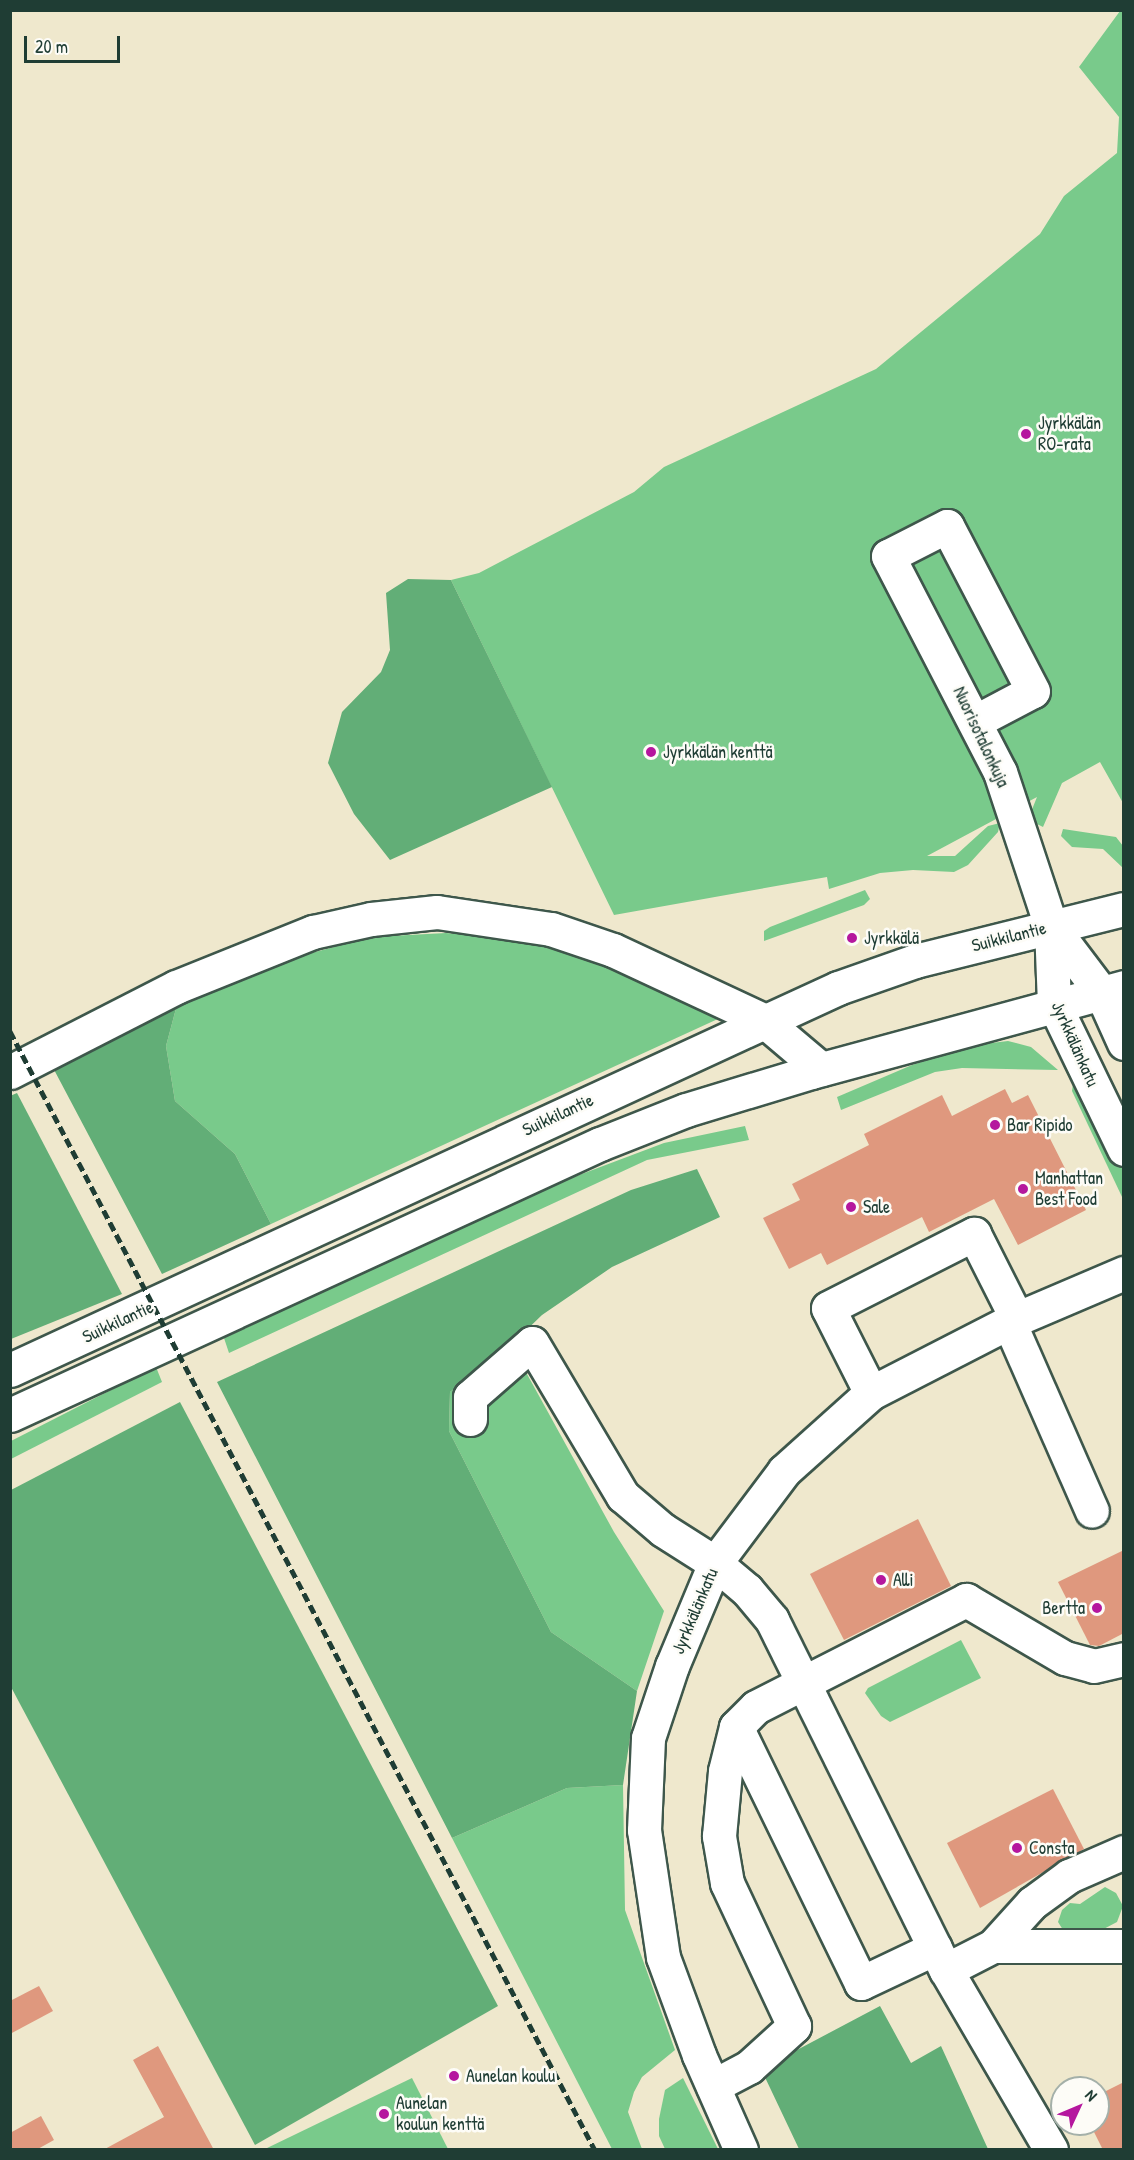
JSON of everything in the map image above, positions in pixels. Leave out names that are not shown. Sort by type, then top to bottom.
[{"type":"main road","name":"Nuorisotalonkuja","points":[[976,721],[1033,691],[947,526],[888,556],[976,721],[1000,772],[1051,926]]},
{"type":"main road","name":"Suikkilantie","points":[[10,1370],[763,1020],[915,962],[1124,909]]},
{"type":"main road","points":[[10,1072],[176,987],[313,932],[371,919],[437,912],[551,929],[660,969],[763,1020],[821,1069]]},
{"type":"main road","points":[[1051,926],[1112,989],[1124,1043]]},
{"type":"main road","name":"Jyrkkälänkatu","points":[[1051,926],[1054,1004],[1124,1149]]},
{"type":"main road","points":[[10,1415],[600,1144],[686,1110],[821,1069],[1112,989]]},
{"type":"main road","points":[[871,1393],[828,1308],[974,1234],[1092,1511]]},
{"type":"main road","name":"Jyrkkälänkatu","points":[[741,2150],[712,2086],[663,1957],[644,1830],[648,1738],[672,1666],[715,1563],[784,1471],[871,1393],[1013,1321],[1124,1273]]},
{"type":"main road","points":[[470,1419],[470,1397],[532,1343],[623,1496],[663,1530],[715,1563],[747,1590],[772,1620],[940,1959],[1052,2150]]},
{"type":"main road","points":[[712,2086],[749,2067],[794,2026],[727,1883],[719,1836],[725,1771],[736,1727],[756,1707],[966,1600],[1065,1658],[1094,1666],[1124,1659]]},
{"type":"main road","points":[[736,1727],[861,1983],[993,1946],[1124,1946]]},
{"type":"main road","points":[[993,1946],[1040,1898],[1070,1876],[1124,1851]]},
{"type":"green space","points":[[1120,11],[1123,11],[1123,803],[1100,762],[1062,783],[1043,827],[1037,824],[1031,812],[1037,797],[927,856],[955,856],[988,826],[1000,823],[998,832],[968,865],[954,872],[913,870],[880,873],[829,889],[827,877],[614,915],[451,580],[479,573],[634,492],[664,467],[876,369],[1040,234],[1064,196],[1117,153],[1119,117],[1079,67]]},
{"type":"green space","points":[[408,579],[451,580],[552,787],[390,860],[354,814],[328,763],[342,712],[381,672],[390,650],[386,593]]},
{"type":"green space","points":[[1063,829],[1116,837],[1123,846],[1123,868],[1103,849],[1072,847],[1061,836]]},
{"type":"green space","points":[[865,890],[870,899],[864,905],[764,941],[764,931],[770,927]]},
{"type":"green space","points":[[446,933],[548,941],[622,964],[720,1018],[271,1224],[235,1154],[175,1101],[166,1046],[178,1001],[289,959],[371,937]]},
{"type":"green space","points":[[178,1001],[166,1046],[175,1101],[235,1154],[271,1224],[162,1274],[51,1064]]},
{"type":"green space","points":[[1008,1041],[1031,1047],[1058,1070],[962,1068],[935,1072],[841,1110],[837,1097],[912,1065],[975,1045]]},
{"type":"green space","points":[[1073,1084],[1123,1170],[1123,1199],[1072,1091]]},
{"type":"green space","points":[[17,1093],[122,1294],[11,1339],[10,1096]]},
{"type":"green space","points":[[745,1126],[749,1140],[647,1160],[229,1353],[224,1338],[558,1183],[664,1143]]},
{"type":"green space","points":[[697,1169],[720,1217],[612,1267],[542,1315],[511,1345],[450,1392],[449,1431],[551,1632],[637,1691],[623,1785],[567,1788],[452,1838],[217,1382],[631,1190]]},
{"type":"green space","points":[[511,1345],[614,1532],[664,1611],[637,1691],[551,1632],[449,1431],[450,1392]]},
{"type":"green space","points":[[156,1367],[162,1382],[11,1459],[11,1441]]},
{"type":"green space","points":[[180,1402],[498,2006],[255,2145],[11,1687],[11,1490]]},
{"type":"green space","points":[[961,1640],[981,1678],[890,1722],[881,1716],[865,1693],[868,1688]]},
{"type":"green space","points":[[623,1785],[625,1910],[675,2050],[642,2077],[634,2092],[628,2112],[642,2149],[612,2149],[452,1838],[567,1788]]},
{"type":"green space","points":[[1105,1887],[1116,1893],[1123,1906],[1117,1922],[1096,1933],[1065,1933],[1058,1922],[1062,1910],[1070,1903],[1080,1904]]},
{"type":"green space","points":[[880,2006],[911,2063],[941,2046],[988,2149],[799,2149],[761,2069]]},
{"type":"green space","name":"Aunelan koulun kenttä","points":[[412,2078],[448,2149],[265,2149]]},
{"type":"green space","points":[[683,2078],[718,2149],[665,2149],[659,2136],[659,2119],[665,2090]]},
{"type":"building","points":[[1005,1089],[1012,1103],[1028,1095],[1086,1210],[1018,1245],[994,1199],[929,1232],[922,1217],[827,1265],[821,1253],[789,1269],[763,1218],[800,1200],[792,1184],[869,1145],[864,1134],[942,1095],[952,1116]]},
{"type":"building","name":"Alli","points":[[918,1519],[951,1586],[844,1640],[810,1574]]},
{"type":"building","name":"Bertta","points":[[1124,1550],[1124,1633],[1099,1646],[1090,1645],[1058,1582]]},
{"type":"building","name":"Consta","points":[[1053,1789],[1084,1849],[980,1908],[947,1843]]},
{"type":"building","points":[[39,1986],[53,2011],[10,2034],[10,2001]]},
{"type":"building","points":[[158,2046],[214,2150],[103,2150],[164,2117],[133,2060]]},
{"type":"building","points":[[1124,2082],[1124,2150],[1103,2150],[1096,2136],[1110,2136],[1110,2089]]},
{"type":"building","points":[[41,2116],[54,2140],[36,2150],[10,2150],[10,2133]]},
{"type":"railway","points":[[10,1031],[595,2150]]},
{"type":"place","name":"Jyrkkälän RO-rata","points":[[1026,434]]},
{"type":"place","name":"Jyrkkälän kenttä","points":[[651,752]]},
{"type":"place","name":"Jyrkkälä","points":[[852,938]]},
{"type":"place","name":"Bar Ripido","points":[[995,1125]]},
{"type":"place","name":"Manhattan Best Food","points":[[1023,1189]]},
{"type":"place","name":"Sale","points":[[851,1207]]},
{"type":"place","name":"Alli","points":[[881,1580]]},
{"type":"place","name":"Bertta","points":[[1097,1608]]},
{"type":"place","name":"Consta","points":[[1017,1848]]},
{"type":"place","name":"Aunelan koulu","points":[[454,2076]]},
{"type":"place","name":"Aunelan koulun kenttä","points":[[384,2114]]}]
